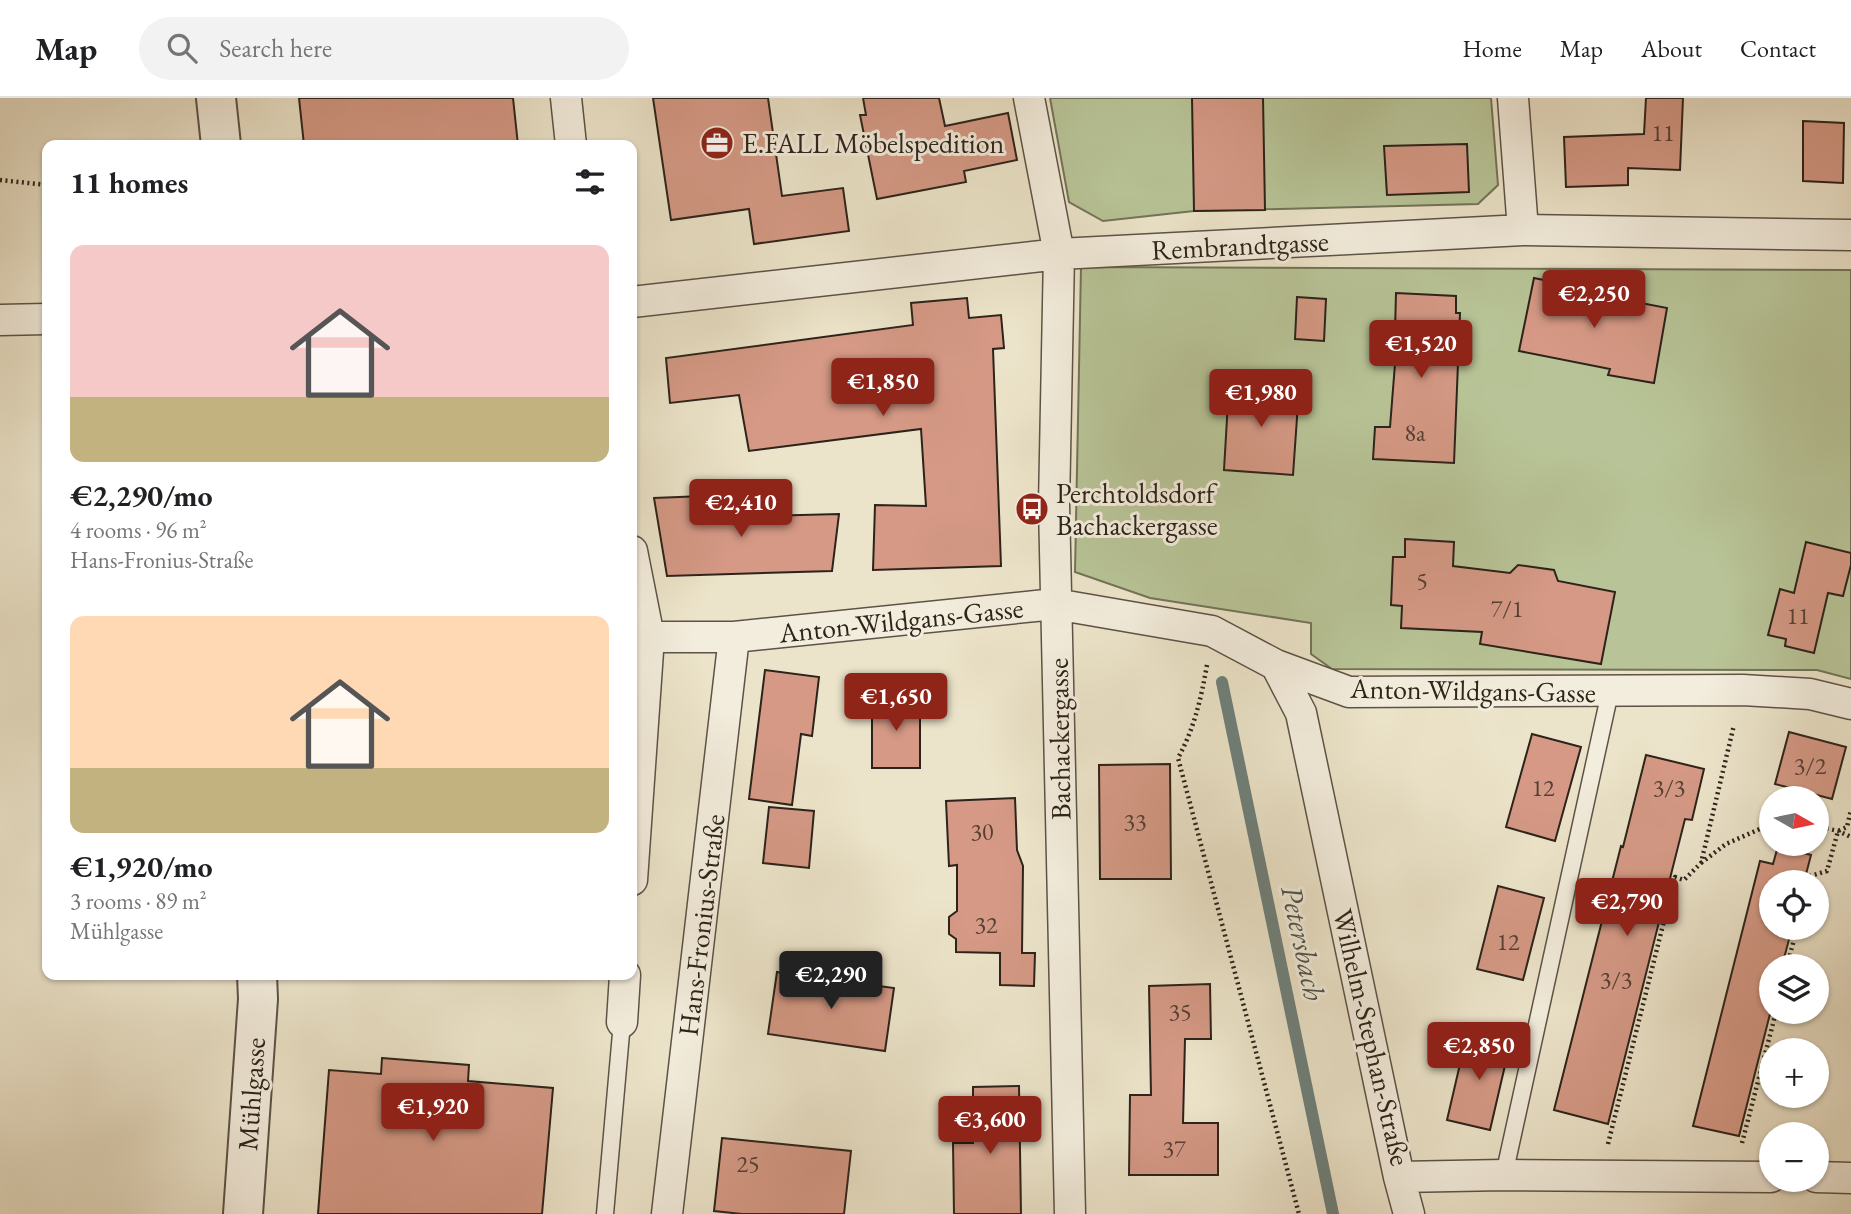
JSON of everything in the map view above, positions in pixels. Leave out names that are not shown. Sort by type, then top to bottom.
[{"type":"street","points":[[216,98],[220,140]]},
{"type":"street","points":[[566,98],[570,140]]},
{"type":"street","name":"Bachackergasse","points":[[1029,98],[1059,254],[1054,505],[1055,604],[1070,1214]]},
{"type":"street","points":[[1513,98],[1523,230]]},
{"type":"street","name":"Rembrandtgasse","points":[[637,301],[1059,254],[1523,230],[1851,235]]},
{"type":"street","points":[[0,320],[42,319]]},
{"type":"street","points":[[637,576],[649,637],[637,809]]},
{"type":"street","name":"Anton-Wildgans-Gasse","points":[[649,637],[734,637],[1055,604],[1212,631],[1276,665],[1349,692],[1743,690],[1810,695],[1851,704]]},
{"type":"street","name":"Hans-Fronius-Straße","points":[[667,1214],[734,637]]},
{"type":"street","name":"Wilhelm-Stephan-Straße","points":[[1276,665],[1301,713],[1399,1177],[1759,1177]]},
{"type":"street","name":"Mühlgasse","points":[[243,1214],[257,980]]},
{"type":"street","points":[[622,1022],[625,980]]},
{"type":"street","points":[[1399,1177],[1409,1214]]},
{"type":"street","points":[[1829,1177],[1851,1178]]},
{"type":"lane","points":[[1504,1175],[1610,692]]},
{"type":"lane","points":[[605,1214],[622,1022]]},
{"type":"path","points":[[0,180],[42,184]]},
{"type":"path","points":[[1212,631],[1202,696],[1191,735],[1178,758],[1299,1214]]},
{"type":"path","points":[[1700,863],[1743,690]]},
{"type":"path","points":[[1838,831],[1847,827],[1851,810]]},
{"type":"path","points":[[1600,1176],[1675,877],[1684,880],[1700,863],[1726,844],[1759,829]]},
{"type":"path","points":[[1829,829],[1851,837]]},
{"type":"path","points":[[1827,870],[1838,831]]},
{"type":"path","points":[[1724,1176],[1772,1024]]},
{"type":"green space","points":[[1050,98],[1491,98],[1498,185],[1478,204],[1194,211],[1103,221],[1069,202]]},
{"type":"green space","points":[[1081,267],[1851,270],[1851,679],[1817,670],[1332,669],[1311,654],[1311,623],[1150,598],[1075,572]]},
{"type":"building","points":[[299,98],[513,98],[517,140],[303,140]]},
{"type":"building","name":"E.FALL Möbelspedition","points":[[653,98],[768,98],[782,196],[843,188],[849,231],[754,244],[749,209],[671,220]]},
{"type":"building","points":[[863,98],[939,98],[945,126],[1008,113],[1017,160],[964,171],[966,182],[877,199],[860,115],[866,115]]},
{"type":"building","points":[[1192,98],[1263,98],[1265,210],[1194,211]]},
{"type":"building","points":[[1646,98],[1683,98],[1680,170],[1628,168],[1628,185],[1566,187],[1564,137],[1644,134]]},
{"type":"building","points":[[1803,121],[1844,123],[1843,183],[1803,181]]},
{"type":"building","points":[[1467,144],[1469,192],[1387,195],[1384,146]]},
{"type":"building","points":[[1534,278],[1667,308],[1654,383],[1608,375],[1610,369],[1519,351]]},
{"type":"building","points":[[1396,293],[1456,296],[1456,313],[1460,313],[1454,463],[1373,459],[1375,427],[1390,427],[1395,364],[1377,363],[1379,330],[1395,331]]},
{"type":"building","points":[[1297,297],[1326,299],[1324,341],[1295,339]]},
{"type":"building","points":[[967,298],[969,318],[1001,315],[1004,348],[993,349],[1001,566],[873,570],[875,505],[926,506],[921,429],[749,451],[739,395],[670,403],[666,358],[913,325],[911,303]]},
{"type":"building","points":[[1229,384],[1299,389],[1293,475],[1224,470]]},
{"type":"building","points":[[729,495],[730,517],[839,514],[832,571],[667,576],[654,498]]},
{"type":"building","points":[[1405,539],[1454,542],[1453,566],[1510,573],[1518,565],[1554,570],[1558,581],[1615,592],[1601,664],[1480,644],[1482,632],[1401,628],[1402,606],[1391,605],[1393,557],[1405,557]]},
{"type":"building","points":[[1806,542],[1851,553],[1851,565],[1843,596],[1828,593],[1814,653],[1785,646],[1786,639],[1768,635],[1780,589],[1794,593]]},
{"type":"building","points":[[765,670],[819,677],[812,736],[801,734],[792,805],[749,799]]},
{"type":"building","points":[[872,698],[920,698],[920,768],[872,768]]},
{"type":"building","points":[[1789,732],[1846,747],[1832,799],[1829,798],[1829,786],[1775,784]]},
{"type":"building","points":[[1532,734],[1581,747],[1555,841],[1506,827]]},
{"type":"building","points":[[1646,755],[1704,769],[1692,820],[1685,819],[1608,1124],[1554,1110]]},
{"type":"building","points":[[1170,764],[1171,879],[1100,879],[1099,765]]},
{"type":"building","points":[[1015,798],[1017,850],[1023,866],[1022,953],[1035,953],[1034,986],[1000,985],[1000,953],[956,952],[956,939],[949,934],[949,917],[957,911],[957,865],[949,866],[946,801]]},
{"type":"building","points":[[769,807],[814,811],[809,868],[763,863]]},
{"type":"building","points":[[1775,856],[1811,856],[1807,870],[1759,870],[1759,940],[1789,940],[1785,954],[1759,954],[1759,1024],[1767,1024],[1764,1038],[1759,1038],[1759,1057],[1739,1136],[1693,1126],[1760,861],[1773,864]]},
{"type":"building","points":[[1498,886],[1544,898],[1523,980],[1477,969]]},
{"type":"building","points":[[777,972],[894,988],[885,1051],[768,1034]]},
{"type":"building","points":[[1210,984],[1211,1039],[1185,1039],[1183,1123],[1218,1123],[1218,1175],[1129,1175],[1130,1095],[1151,1095],[1149,986]]},
{"type":"building","points":[[1467,1034],[1510,1044],[1490,1130],[1447,1120]]},
{"type":"building","points":[[382,1058],[469,1065],[468,1081],[553,1088],[542,1214],[318,1214],[329,1070],[381,1074]]},
{"type":"building","points":[[1019,1086],[1021,1214],[954,1214],[953,1143],[973,1143],[973,1087]]},
{"type":"building","points":[[722,1138],[851,1151],[844,1214],[742,1214],[714,1211]]},
{"type":"waterway","name":"Petersbach","points":[[1222,682],[1333,1214]]},
{"type":"place","name":"E.FALL Möbelspedition","points":[[717,143]]},
{"type":"place","name":"Perchtoldsdorf Bachackergasse","points":[[1032,509]]}]
